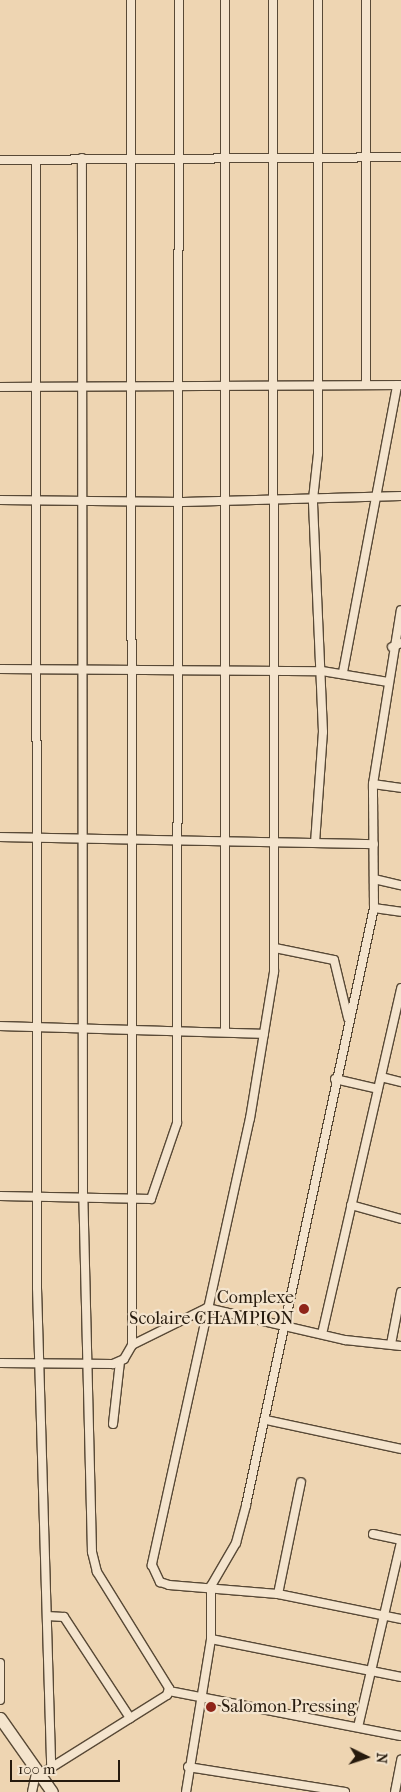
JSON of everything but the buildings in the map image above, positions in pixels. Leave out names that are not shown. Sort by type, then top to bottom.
[{"type":"main road","points":[[0,1719],[52,1792]]},
{"type":"street","points":[[131,0],[131,386],[133,500],[130,669],[132,1345]]},
{"type":"street","points":[[0,1196],[132,1198],[154,1196],[177,1123],[180,669],[178,502],[179,0]]},
{"type":"street","points":[[225,0],[227,160],[224,502],[226,672],[225,1031]]},
{"type":"street","points":[[273,0],[274,672],[272,842],[275,948],[264,1034],[152,1565],[160,1582],[278,1594],[401,1618]]},
{"type":"street","points":[[315,843],[322,781],[322,671],[313,499],[318,386],[315,269],[321,158],[318,0]]},
{"type":"street","points":[[366,0],[366,384]]},
{"type":"street","points":[[0,160],[82,158],[273,160],[366,156],[401,158]]},
{"type":"street","points":[[82,158],[85,387],[84,670],[86,839],[83,1196],[93,1562],[169,1691]]},
{"type":"street","points":[[36,160],[34,500],[39,1027],[36,1196],[50,1767]]},
{"type":"street","points":[[0,387],[226,384],[274,386],[399,385],[375,497],[343,672]]},
{"type":"street","points":[[0,500],[85,499],[224,502],[401,496]]},
{"type":"street","points":[[186,1792],[188,1767],[211,1639],[211,1586],[236,1543],[266,1420],[335,1079],[374,908],[373,784],[392,647],[401,610]]},
{"type":"street","points":[[392,647],[401,643]]},
{"type":"street","points":[[0,669],[180,669],[226,672],[322,671],[343,672],[388,682]]},
{"type":"street","points":[[373,784],[401,788]]},
{"type":"street","points":[[0,837],[374,844]]},
{"type":"street","points":[[374,879],[401,885]]},
{"type":"street","points":[[374,908],[401,912]]},
{"type":"street","points":[[275,948],[334,960],[348,1018]]},
{"type":"street","points":[[322,1334],[401,988]]},
{"type":"street","points":[[0,1026],[84,1026],[264,1034]]},
{"type":"street","points":[[381,1077],[401,1082]]},
{"type":"street","points":[[335,1079],[378,1089]]},
{"type":"street","points":[[351,1205],[401,1219]]},
{"type":"street","points":[[391,1344],[401,1292]]},
{"type":"street","points":[[113,1424],[120,1362],[132,1345],[207,1308],[322,1334],[401,1346]]},
{"type":"street","points":[[0,1363],[87,1364],[120,1362]]},
{"type":"street","points":[[266,1420],[401,1449]]},
{"type":"street","points":[[278,1594],[301,1482]]},
{"type":"street","points":[[358,1727],[382,1614],[401,1541],[373,1534]]},
{"type":"street","points":[[47,1616],[64,1616],[130,1718]]},
{"type":"street","points":[[211,1639],[401,1677]]},
{"type":"street","points":[[0,1663],[0,1700]]},
{"type":"street","points":[[32,1792],[39,1772],[130,1718],[169,1691],[202,1695],[401,1736]]},
{"type":"street","points":[[396,1792],[401,1760]]},
{"type":"street","points":[[188,1767],[345,1792]]},
{"type":"place","name":"Complexe Scolaire CHAMPION","points":[[304,1309]]},
{"type":"place","name":"Salomon Pressing","points":[[211,1707]]}]
